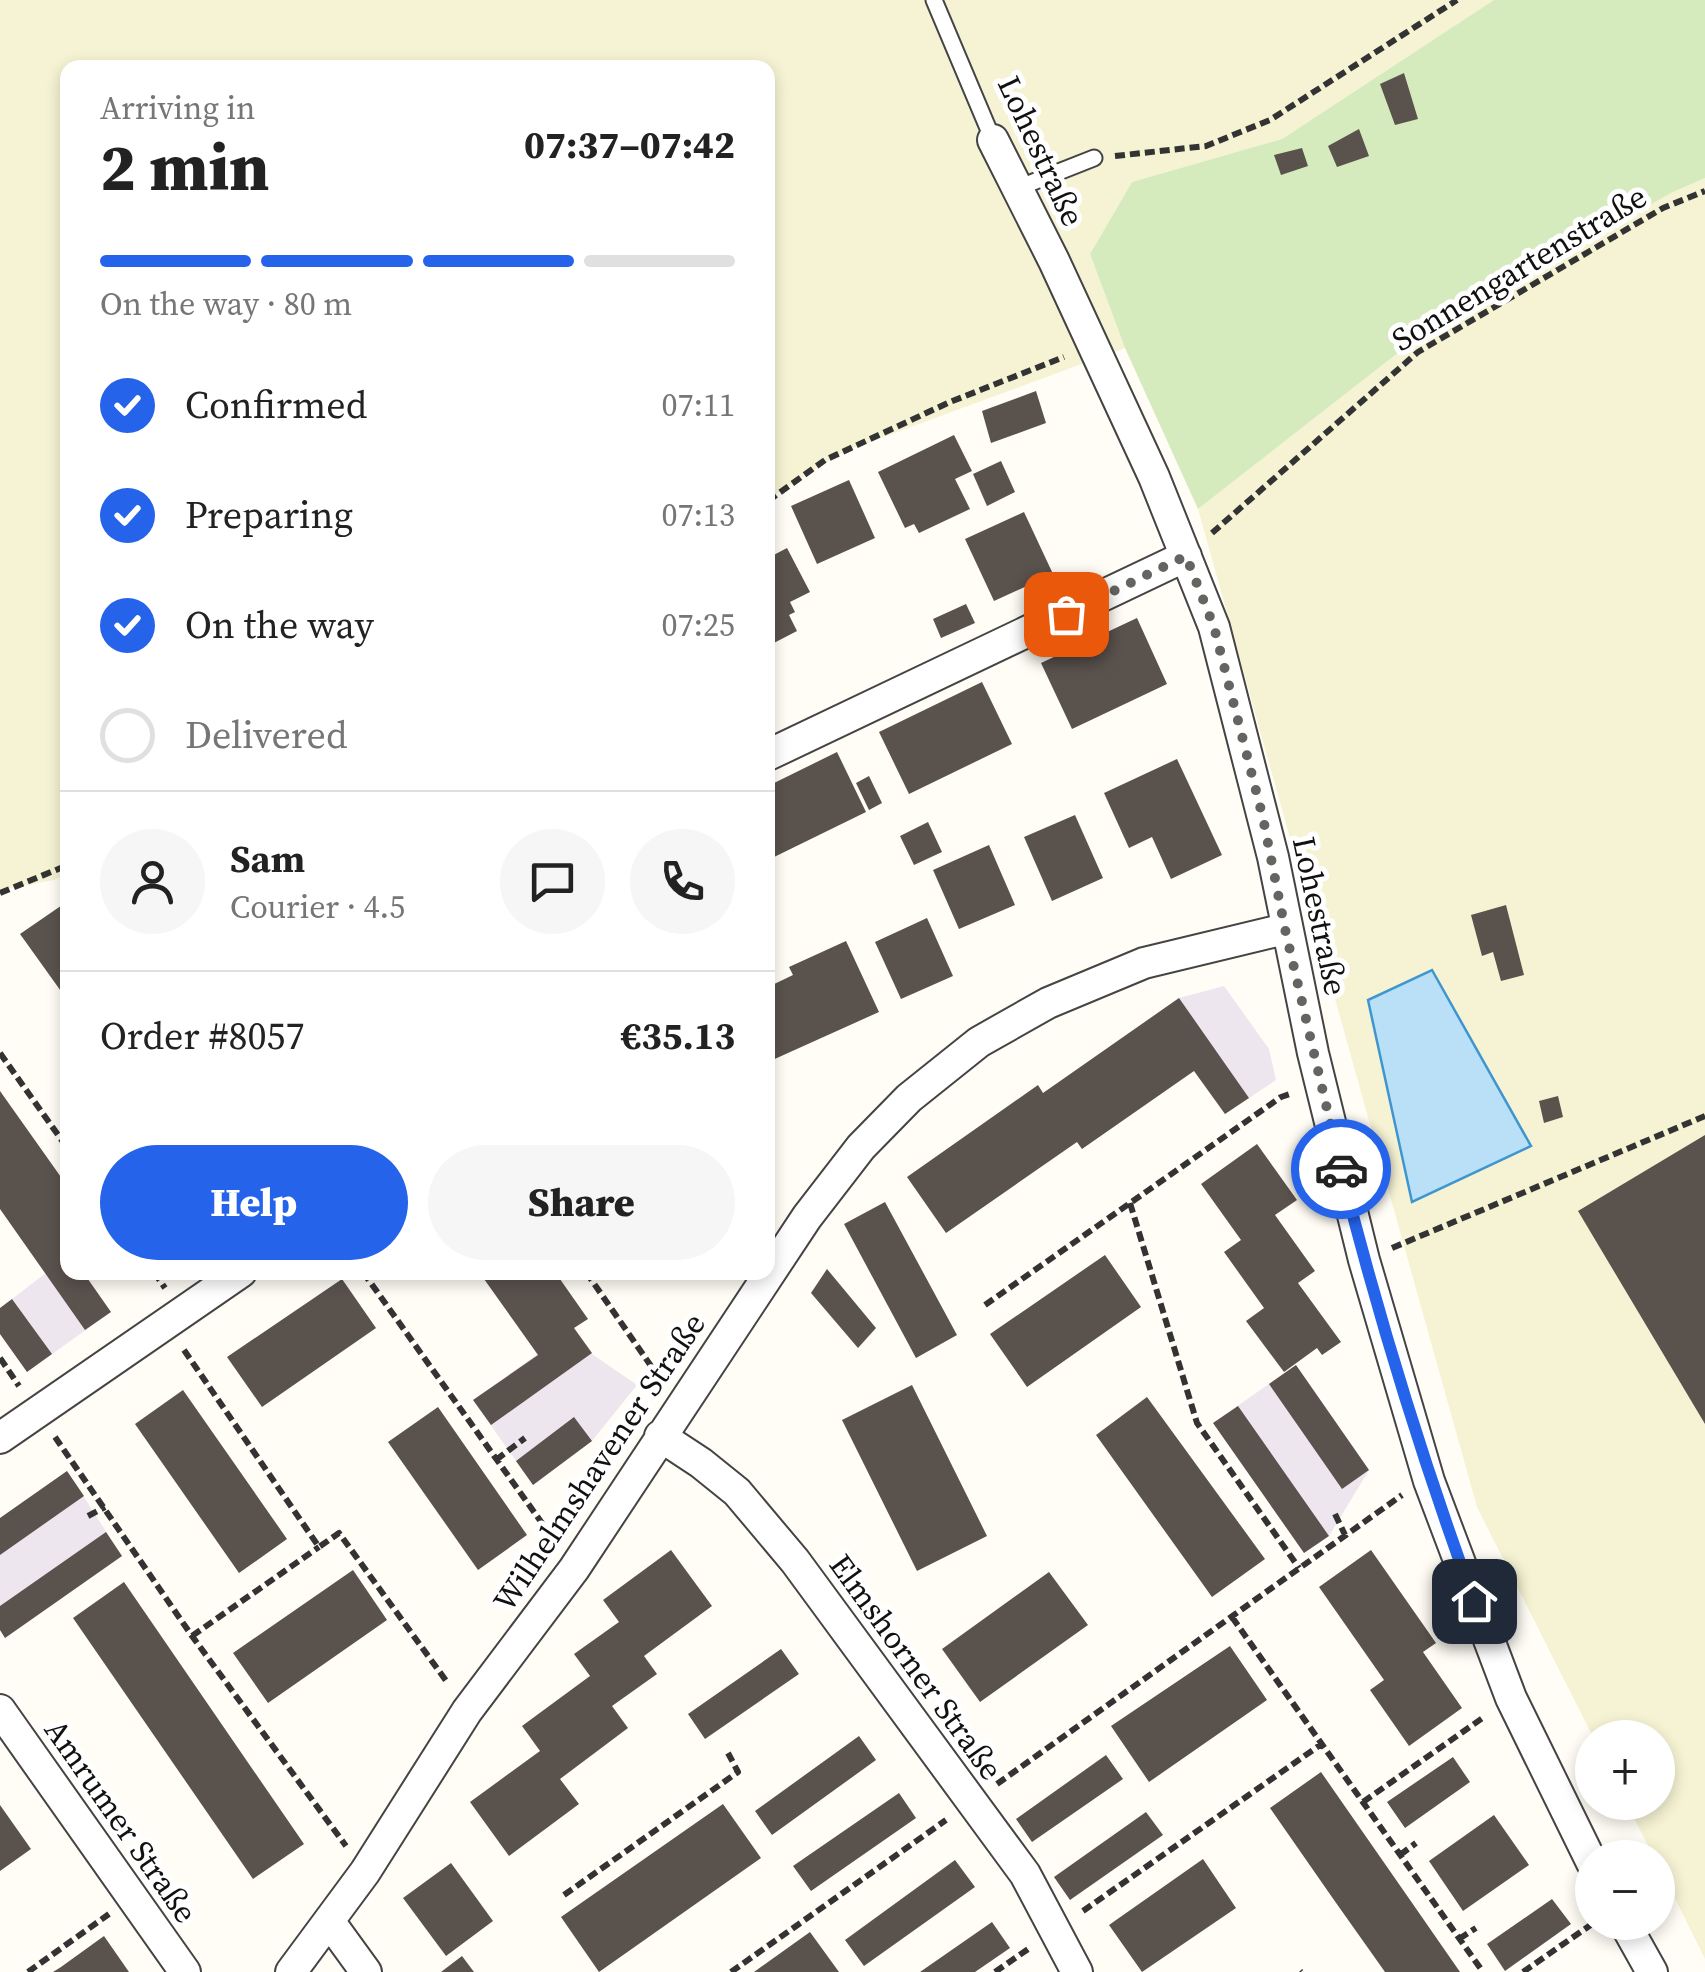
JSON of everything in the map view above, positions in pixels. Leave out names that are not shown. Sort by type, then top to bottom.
[{"type":"street","name":"Lohestraße","points":[[993,140],[1093,346],[1214,627],[1273,857],[1320,1086],[1364,1260],[1429,1480],[1511,1698],[1581,1840]]},
{"type":"street","points":[[775,752],[1186,556]]},
{"type":"street","name":"Wilhelmshavener Straße","points":[[775,1266],[860,1147],[978,1042],[1048,1003],[1144,964],[1285,929]]},
{"type":"street","points":[[0,1438],[229,1280]]},
{"type":"street","name":"Wilhelmshavener Straße","points":[[291,1972],[365,1872],[467,1711],[574,1568],[766,1280]]},
{"type":"street","name":"Elmshorner Straße","points":[[660,1436],[737,1492],[795,1560],[1025,1874],[1077,1972]]},
{"type":"street","name":"Amrumer Straße","points":[[0,1710],[185,1972]]},
{"type":"street","points":[[329,1922],[366,1972]]},
{"type":"street","points":[[1634,1940],[1652,1972]]},
{"type":"lane","name":"Lohestraße","points":[[934,0],[993,140]]},
{"type":"lane","points":[[1018,188],[1094,158]]},
{"type":"path","points":[[1094,158],[1206,146],[1270,120],[1457,0]]},
{"type":"path","name":"Sonnengartenstraße","points":[[1186,556],[1418,352],[1663,208],[1705,191]]},
{"type":"path","points":[[775,495],[824,460],[950,402],[1093,346]]},
{"type":"path","points":[[0,893],[60,867]]},
{"type":"path","points":[[0,1052],[60,1138]]},
{"type":"path","points":[[985,1305],[1281,1097],[1320,1086]]},
{"type":"path","points":[[1364,1260],[1705,1116]]},
{"type":"path","points":[[1130,1203],[1196,1423],[1299,1568]]},
{"type":"path","points":[[369,1280],[574,1568]]},
{"type":"path","points":[[592,1280],[651,1366],[660,1436]]},
{"type":"path","points":[[166,1324],[319,1547]]},
{"type":"path","points":[[0,1358],[192,1636],[365,1872]]},
{"type":"path","points":[[496,1460],[526,1438]]},
{"type":"path","points":[[731,1972],[1397,1497],[1429,1480]]},
{"type":"path","points":[[88,1516],[105,1506]]},
{"type":"path","points":[[1335,1514],[1345,1535]]},
{"type":"path","points":[[192,1636],[340,1533],[467,1711]]},
{"type":"path","points":[[1232,1617],[1483,1972]]},
{"type":"path","points":[[1363,1802],[1511,1698]]},
{"type":"path","points":[[996,1972],[1323,1743]]},
{"type":"path","points":[[564,1895],[738,1772],[728,1753]]},
{"type":"path","points":[[1400,1855],[1416,1844]]},
{"type":"path","points":[[28,1972],[132,1897]]},
{"type":"path","points":[[1460,1938],[1476,1928]]},
{"type":"path","points":[[1523,1972],[1575,1935]]},
{"type":"shaded area","points":[[0,0],[1494,0],[1282,139],[1132,182],[1090,254],[1125,348],[843,452],[775,495],[775,60],[60,60],[60,877],[0,890]]},
{"type":"shaded area","points":[[1705,178],[1705,1959],[1675,1898],[1675,1840],[1645,1840],[1635,1820],[1675,1820],[1675,1720],[1584,1720],[1477,1507],[1198,509],[1417,338],[1671,193]]},
{"type":"shaded area","points":[[1224,986],[1269,1049],[1276,1080],[1225,1114],[1155,1015],[1179,998]]},
{"type":"shaded area","points":[[60,1262],[60,1280],[77,1280],[111,1312],[27,1372],[0,1334],[0,1308]]},
{"type":"shaded area","points":[[574,1328],[592,1354],[637,1385],[592,1441],[533,1485],[473,1400]]},
{"type":"shaded area","points":[[1296,1365],[1369,1470],[1329,1536],[1304,1553],[1213,1423]]},
{"type":"shaded area","points":[[67,1471],[122,1556],[5,1638],[0,1630],[0,1518]]},
{"type":"green space","points":[[1494,0],[1705,0],[1705,178],[1671,193],[1417,338],[1198,509],[1125,348],[1090,254],[1132,182],[1282,139]]},
{"type":"water","points":[[1432,970],[1531,1146],[1412,1202],[1368,1000]]},
{"type":"building","points":[[1404,73],[1418,119],[1395,125],[1380,84]]},
{"type":"building","points":[[1359,129],[1369,156],[1337,167],[1328,146]]},
{"type":"building","points":[[1302,148],[1308,166],[1281,175],[1274,155]]},
{"type":"building","points":[[1036,391],[1046,423],[991,443],[982,411]]},
{"type":"building","points":[[954,435],[972,471],[955,479],[970,509],[919,533],[914,524],[905,528],[878,472]]},
{"type":"building","points":[[1001,461],[1015,492],[987,506],[973,474]]},
{"type":"building","points":[[849,480],[875,538],[817,564],[791,506]]},
{"type":"building","points":[[1024,512],[1053,574],[994,601],[965,539]]},
{"type":"building","points":[[787,548],[810,592],[790,602],[795,612],[789,615],[797,631],[775,642],[775,554]]},
{"type":"building","points":[[966,604],[975,623],[941,638],[933,619]]},
{"type":"building","points":[[1137,618],[1167,684],[1072,729],[1041,663]]},
{"type":"building","points":[[982,682],[1012,744],[909,794],[879,732]]},
{"type":"building","points":[[837,752],[866,812],[775,857],[775,783]]},
{"type":"building","points":[[1177,759],[1222,855],[1171,879],[1152,837],[1129,848],[1104,793]]},
{"type":"building","points":[[869,776],[882,803],[869,810],[856,783]]},
{"type":"building","points":[[1075,815],[1103,878],[1052,901],[1024,837]]},
{"type":"building","points":[[928,822],[942,852],[914,865],[900,836]]},
{"type":"building","points":[[989,845],[1015,905],[959,929],[933,870]]},
{"type":"building","points":[[1506,905],[1524,975],[1501,981],[1493,952],[1482,956],[1471,915]]},
{"type":"building","points":[[60,906],[60,990],[20,934]]},
{"type":"building","points":[[927,918],[953,976],[901,999],[875,942]]},
{"type":"building","points":[[846,941],[879,1012],[775,1059],[775,984],[793,975],[789,967]]},
{"type":"building","points":[[1179,998],[1249,1098],[1225,1114],[1194,1071],[1082,1149],[1077,1142],[946,1233],[907,1177],[1038,1085],[1043,1093]]},
{"type":"building","points":[[0,1091],[60,1176],[60,1280],[89,1280],[111,1312],[85,1330],[0,1209]]},
{"type":"building","points":[[1558,1096],[1563,1117],[1544,1123],[1539,1101]]},
{"type":"building","points":[[1705,1135],[1705,1424],[1578,1211]]},
{"type":"building","points":[[1257,1144],[1297,1200],[1275,1215],[1315,1271],[1298,1283],[1341,1342],[1322,1355],[1317,1348],[1284,1372],[1246,1321],[1264,1308],[1224,1252],[1241,1240],[1201,1184]]},
{"type":"building","points":[[885,1202],[957,1335],[916,1358],[844,1224]]},
{"type":"building","points":[[1105,1255],[1141,1307],[1027,1387],[990,1334]]},
{"type":"building","points":[[827,1269],[876,1328],[858,1348],[811,1293]]},
{"type":"building","points":[[341,1280],[376,1328],[262,1407],[227,1357]]},
{"type":"building","points":[[485,1280],[561,1280],[588,1319],[574,1328],[592,1353],[491,1425],[473,1400],[538,1355]]},
{"type":"building","points":[[12,1299],[52,1354],[27,1372],[0,1334],[0,1308]]},
{"type":"building","points":[[1296,1365],[1369,1470],[1342,1489],[1269,1384]]},
{"type":"building","points":[[912,1385],[987,1536],[917,1571],[842,1420]]},
{"type":"building","points":[[183,1390],[287,1539],[239,1573],[135,1424]]},
{"type":"building","points":[[1147,1397],[1265,1559],[1212,1597],[1096,1435]]},
{"type":"building","points":[[1238,1406],[1329,1536],[1304,1553],[1213,1423]]},
{"type":"building","points":[[438,1407],[527,1535],[478,1570],[388,1442]]},
{"type":"building","points":[[574,1417],[592,1441],[533,1485],[516,1461]]},
{"type":"building","points":[[67,1471],[84,1496],[0,1555],[0,1518]]},
{"type":"building","points":[[106,1532],[122,1556],[5,1638],[0,1630],[0,1606]]},
{"type":"building","points":[[671,1550],[712,1606],[644,1656],[657,1674],[612,1706],[628,1728],[560,1779],[579,1804],[509,1856],[470,1802],[540,1751],[522,1726],[590,1676],[574,1654],[619,1622],[603,1600]]},
{"type":"building","points":[[1371,1550],[1436,1643],[1423,1652],[1462,1708],[1409,1746],[1370,1690],[1384,1680],[1319,1587]]},
{"type":"building","points":[[353,1570],[387,1620],[268,1703],[233,1653]]},
{"type":"building","points":[[1049,1572],[1088,1625],[980,1702],[942,1649]]},
{"type":"building","points":[[124,1582],[304,1844],[253,1879],[73,1618]]},
{"type":"building","points":[[1230,1646],[1267,1700],[1149,1782],[1111,1726]]},
{"type":"building","points":[[781,1649],[799,1674],[705,1739],[688,1714]]},
{"type":"building","points":[[859,1736],[876,1760],[772,1835],[755,1811]]},
{"type":"building","points":[[1106,1755],[1123,1779],[1032,1842],[1016,1819]]},
{"type":"building","points":[[1453,1757],[1470,1782],[1405,1828],[1387,1802]]},
{"type":"building","points":[[1321,1772],[1460,1972],[1385,1972],[1270,1808]]},
{"type":"building","points":[[899,1793],[916,1818],[811,1891],[793,1866]]},
{"type":"building","points":[[723,1804],[761,1858],[599,1972],[561,1917]]},
{"type":"building","points":[[0,1805],[31,1849],[0,1871]]},
{"type":"building","points":[[1146,1812],[1163,1835],[1070,1900],[1054,1877]]},
{"type":"building","points":[[1494,1815],[1529,1865],[1463,1911],[1429,1861]]},
{"type":"building","points":[[1203,1859],[1236,1908],[1142,1972],[1109,1925]]},
{"type":"building","points":[[955,1860],[975,1887],[864,1966],[845,1940]]},
{"type":"building","points":[[451,1863],[493,1921],[446,1956],[403,1898]]},
{"type":"building","points":[[1552,1899],[1571,1924],[1505,1971],[1487,1944]]},
{"type":"building","points":[[992,1922],[1010,1948],[975,1972],[920,1972]]},
{"type":"building","points":[[810,1932],[839,1972],[754,1972]]},
{"type":"building","points":[[104,1936],[129,1972],[53,1972],[61,1967]]},
{"type":"building","points":[[462,1956],[474,1972],[441,1972]]},
{"type":"way so far","points":[[1066,614],[1186,556],[1214,627],[1273,857],[1285,929],[1341,1169]]},
{"type":"route","points":[[1341,1169],[1429,1480],[1474,1601]]}]
